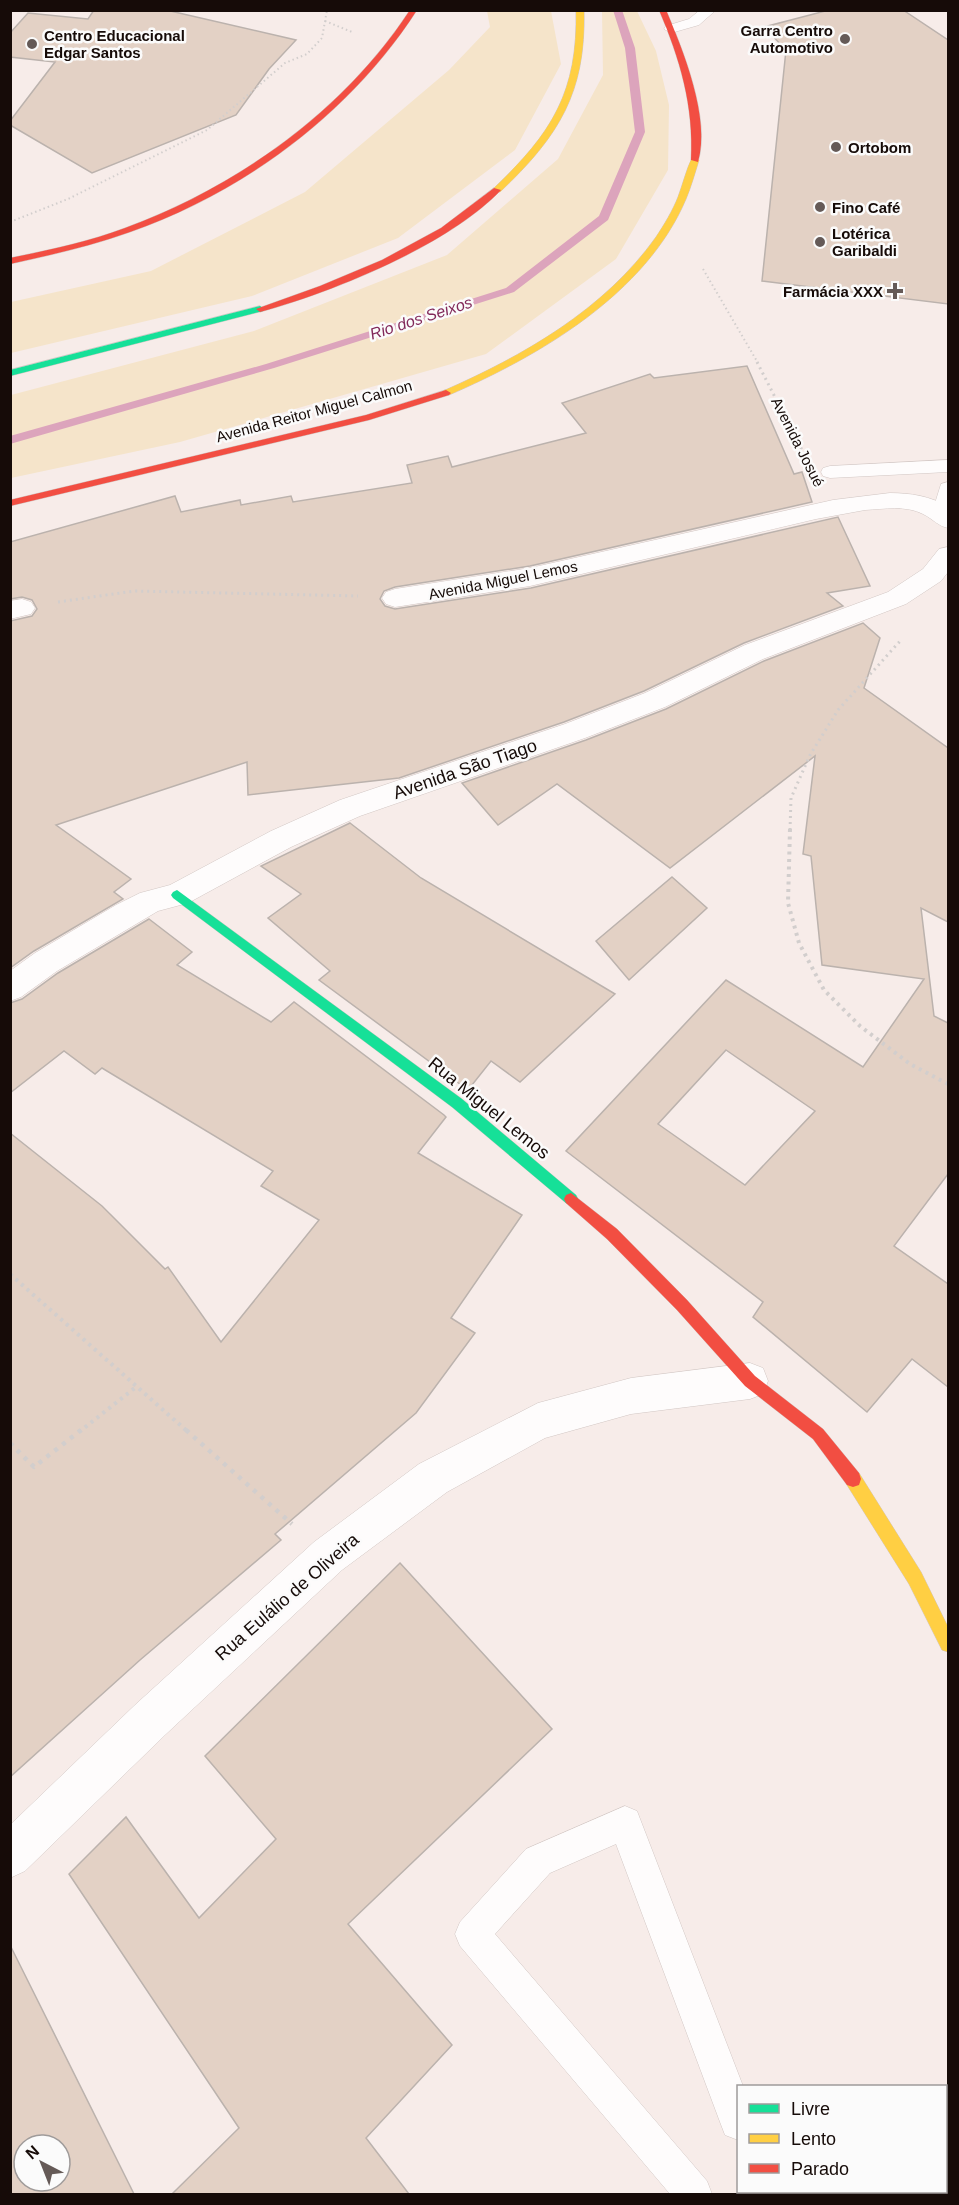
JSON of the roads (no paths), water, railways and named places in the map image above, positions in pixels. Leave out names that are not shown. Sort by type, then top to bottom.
[{"type":"main road","points":[[10,261],[68,251],[133,230],[190,205],[251,170],[356,87],[397,41],[414,10]]},
{"type":"main road","points":[[10,373],[224,321],[288,302],[353,277],[407,252],[452,224],[491,196],[528,161],[553,126],[572,92],[582,62],[583,35],[580,10]]},
{"type":"main road","name":"Avenida Reitor Miguel Calmon","points":[[10,503],[392,411],[454,389],[506,364],[553,338],[586,315],[630,275],[664,233],[687,189],[695,158],[694,101],[688,74],[662,10]]},
{"type":"main road","name":"Rua Miguel Lemos","points":[[177,895],[457,1103],[612,1234],[682,1305],[750,1381]]},
{"type":"main road","points":[[750,1381],[818,1434],[864,1493],[915,1578],[948,1644]]},
{"type":"street","name":"Avenida Miguel Lemos","points":[[395,598],[450,593],[515,581],[880,501],[922,503],[945,516]]},
{"type":"street","name":"Avenida São Tiago","points":[[10,988],[46,962],[127,914],[151,901],[177,895],[281,839],[350,808],[574,731],[655,700],[754,652],[897,597],[940,565]]},
{"type":"street","name":"Rua Eulálio de Oliveira","points":[[10,1856],[150,1720],[328,1556],[433,1478],[538,1421],[631,1396],[750,1381]]},
{"type":"lane","points":[[671,30],[694,22],[709,10]]},
{"type":"lane","points":[[830,472],[948,466]]},
{"type":"lane","points":[[945,516],[948,488]]},
{"type":"lane","points":[[694,2194],[472,1934],[538,1861],[625,1823],[737,2119]]},
{"type":"waterway","name":"Rio dos Seixos","points":[[10,440],[270,366],[510,290],[604,218],[640,132],[630,48],[617,10]]},
{"type":"place","name":"Garra Centro Automotivo","points":[[845,39]]},
{"type":"place","name":"Centro Educacional Edgar Santos","points":[[32,44]]},
{"type":"place","name":"Ortobom","points":[[836,147]]},
{"type":"place","name":"Fino Café","points":[[820,207]]},
{"type":"place","name":"Lotérica Garibaldi","points":[[820,242]]},
{"type":"place","name":"Farmácia XXX","points":[[895,291]]}]
